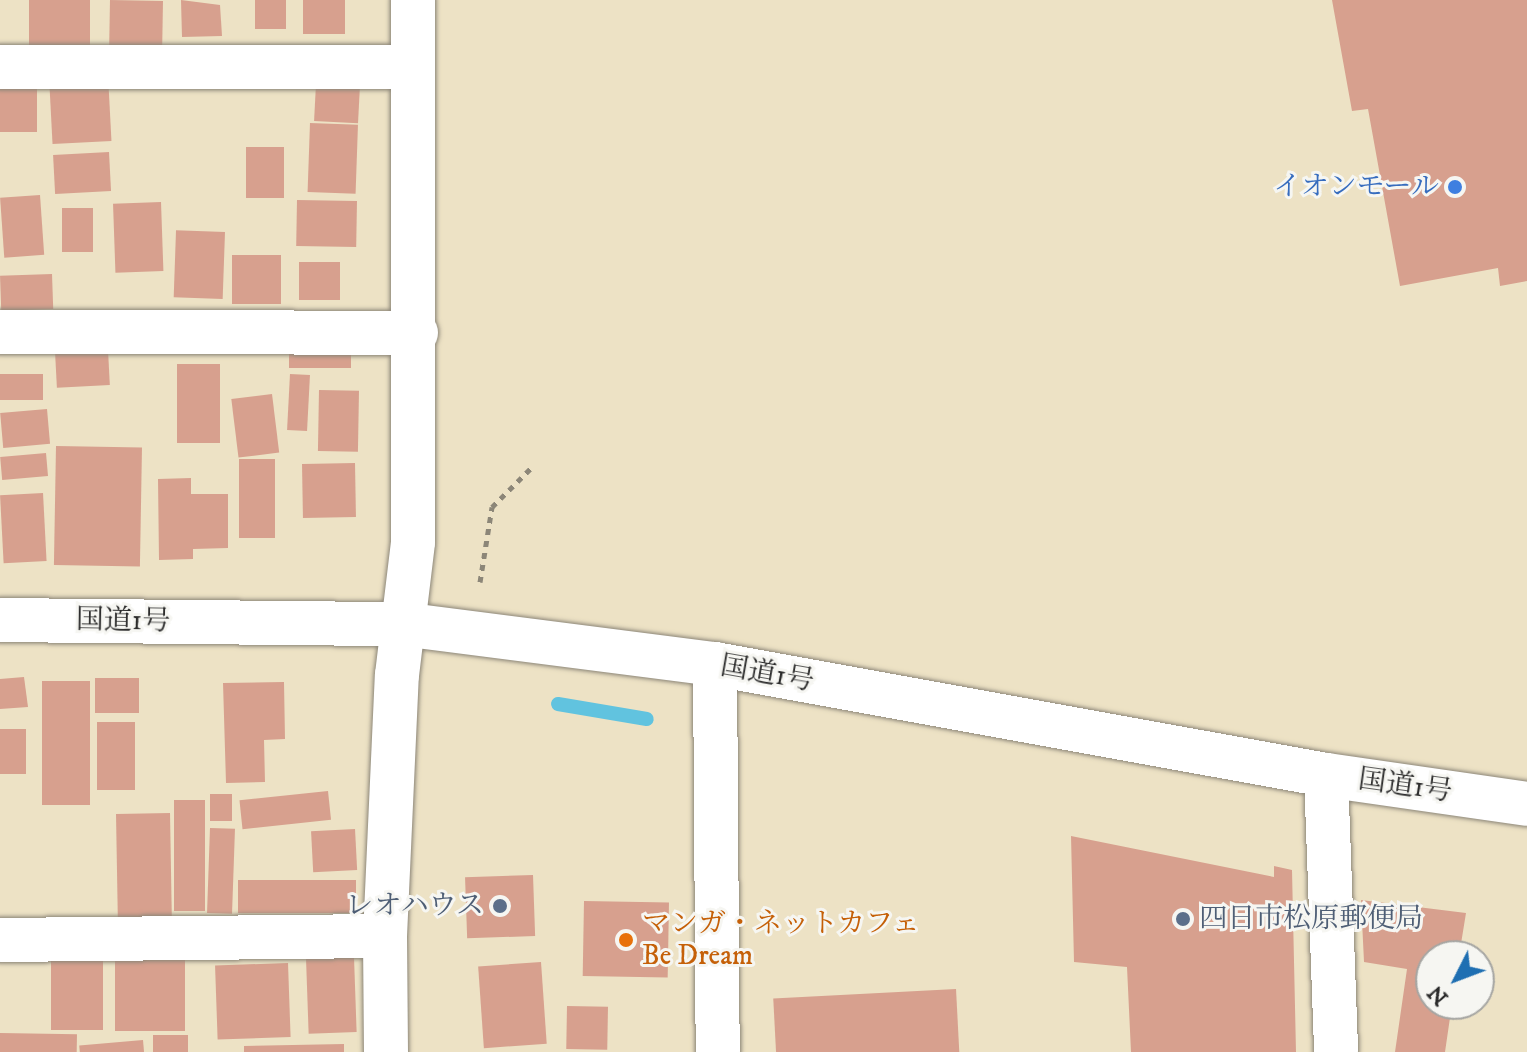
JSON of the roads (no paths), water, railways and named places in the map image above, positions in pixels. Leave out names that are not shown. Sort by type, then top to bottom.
[{"type":"main road","points":[[386,1052],[385,936],[402,624],[413,542],[416,333],[413,0]]},
{"type":"main road","points":[[0,67],[413,67]]},
{"type":"main road","points":[[0,332],[416,333]]},
{"type":"main road","name":"国道1号","points":[[0,620],[402,624],[715,664],[1326,775],[1527,804]]},
{"type":"main road","points":[[715,664],[718,1052]]},
{"type":"main road","points":[[1326,775],[1336,1052]]},
{"type":"main road","points":[[0,940],[385,936]]},
{"type":"waterway","points":[[558,704],[647,719]]},
{"type":"place","name":"イオンモール","points":[[1455,187]]},
{"type":"place","name":"レオハウス","points":[[500,906]]},
{"type":"place","name":"四日市松原郵便局","points":[[1183,919]]},
{"type":"place","name":"マンガ・ネットカフェ Be Dream","points":[[626,940]]}]
